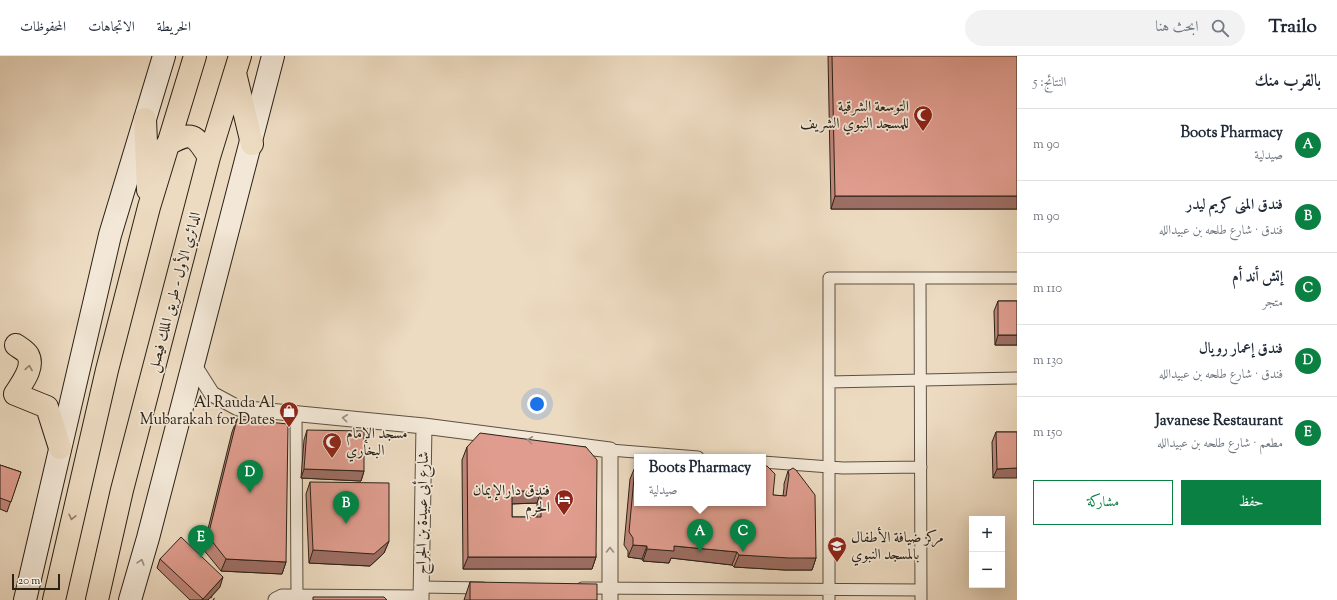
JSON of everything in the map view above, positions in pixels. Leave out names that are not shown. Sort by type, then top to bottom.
[{"type":"main road","points":[[25,600],[110,235],[164,56]]},
{"type":"main road","points":[[54,600],[107,370],[149,207],[195,56]]},
{"type":"main road","points":[[130,600],[148,538],[252,144],[273,56]]},
{"type":"main road","points":[[237,64],[252,144]]},
{"type":"main road","name":"الدائري الأول - طريق الملك فيصل","points":[[97,600],[122,490],[210,157],[237,64]]},
{"type":"main road","points":[[145,119],[149,207]]},
{"type":"main road","points":[[168,145],[181,137],[190,136],[198,141],[210,157]]},
{"type":"main road","points":[[16,345],[27,354],[30,364],[26,378],[15,394],[48,407],[60,448]]},
{"type":"street","points":[[829,595],[829,278],[1017,278]]},
{"type":"street","points":[[571,588],[610,594],[921,595],[920,278]]},
{"type":"street","points":[[193,364],[212,394],[238,408],[424,426],[610,450],[660,454]]},
{"type":"street","points":[[829,382],[1017,378]]},
{"type":"street","points":[[296,413],[297,597]]},
{"type":"street","name":"شارع أبى عبيدة بن الجراح","points":[[421,595],[424,426]]},
{"type":"street","points":[[610,450],[610,594]]},
{"type":"street","points":[[766,462],[830,468],[921,467]]},
{"type":"street","points":[[276,600],[282,597],[421,595],[492,588]]},
{"type":"path","points":[[210,597],[215,600]]},
{"type":"building","name":"التوسعة الشرقية للمسجد النبوي الشريف","points":[[832,56],[1017,56],[1017,196],[835,196]]},
{"type":"building","points":[[998,301],[1017,301],[1017,335],[998,335]]},
{"type":"building","points":[[237,419],[288,424],[286,562],[226,559],[208,536]]},
{"type":"building","name":"مسجد الإمام البخاري","points":[[307,430],[364,431],[364,471],[304,469]]},
{"type":"building","points":[[996,432],[1017,432],[1017,468],[997,469]]},
{"type":"building","name":"فندق دارالإيمان الحرم","points":[[480,433],[586,447],[597,460],[596,557],[468,557],[467,447]],"holes":[[[512,491],[541,491],[541,517],[512,517]]]},
{"type":"building","points":[[0,465],[21,472],[11,502],[0,498]]},
{"type":"building","points":[[766,466],[775,474],[773,495],[786,496],[789,475],[788,471],[793,468],[815,495],[816,558],[739,555],[737,552],[674,546],[674,551],[647,549],[647,546],[633,545],[633,538],[629,532],[634,478],[634,506],[766,506]]},
{"type":"building","points":[[310,482],[389,483],[389,541],[374,554],[313,550]]},
{"type":"building","points":[[181,537],[223,577],[203,599],[160,559]]},
{"type":"building","points":[[470,582],[597,584],[597,600],[470,600]]},
{"type":"building","points":[[313,597],[384,597],[387,600],[313,600]]},
{"type":"place","name":"التوسعة الشرقية للمسجد النبوي الشريف","points":[[923,132]]},
{"type":"place","name":"Al Rauda Al Mubarakah for Dates","points":[[289,428]]},
{"type":"place","name":"مسجد الإمام البخاري","points":[[332,459]]},
{"type":"place","name":"فندق إعمار رويال","points":[[250,493]]},
{"type":"place","name":"فندق دارالإيمان الحرم","points":[[564,516]]},
{"type":"place","name":"فندق المنى كريم ليدر","points":[[346,524]]},
{"type":"place","name":"Boots Pharmacy","points":[[700,552]]},
{"type":"place","name":"إتش أند أم","points":[[743,552]]},
{"type":"place","name":"Javanese Restaurant","points":[[201,558]]},
{"type":"place","name":"مركز ضيافة الأطفال بالمسجد النبوي","points":[[837,563]]}]
